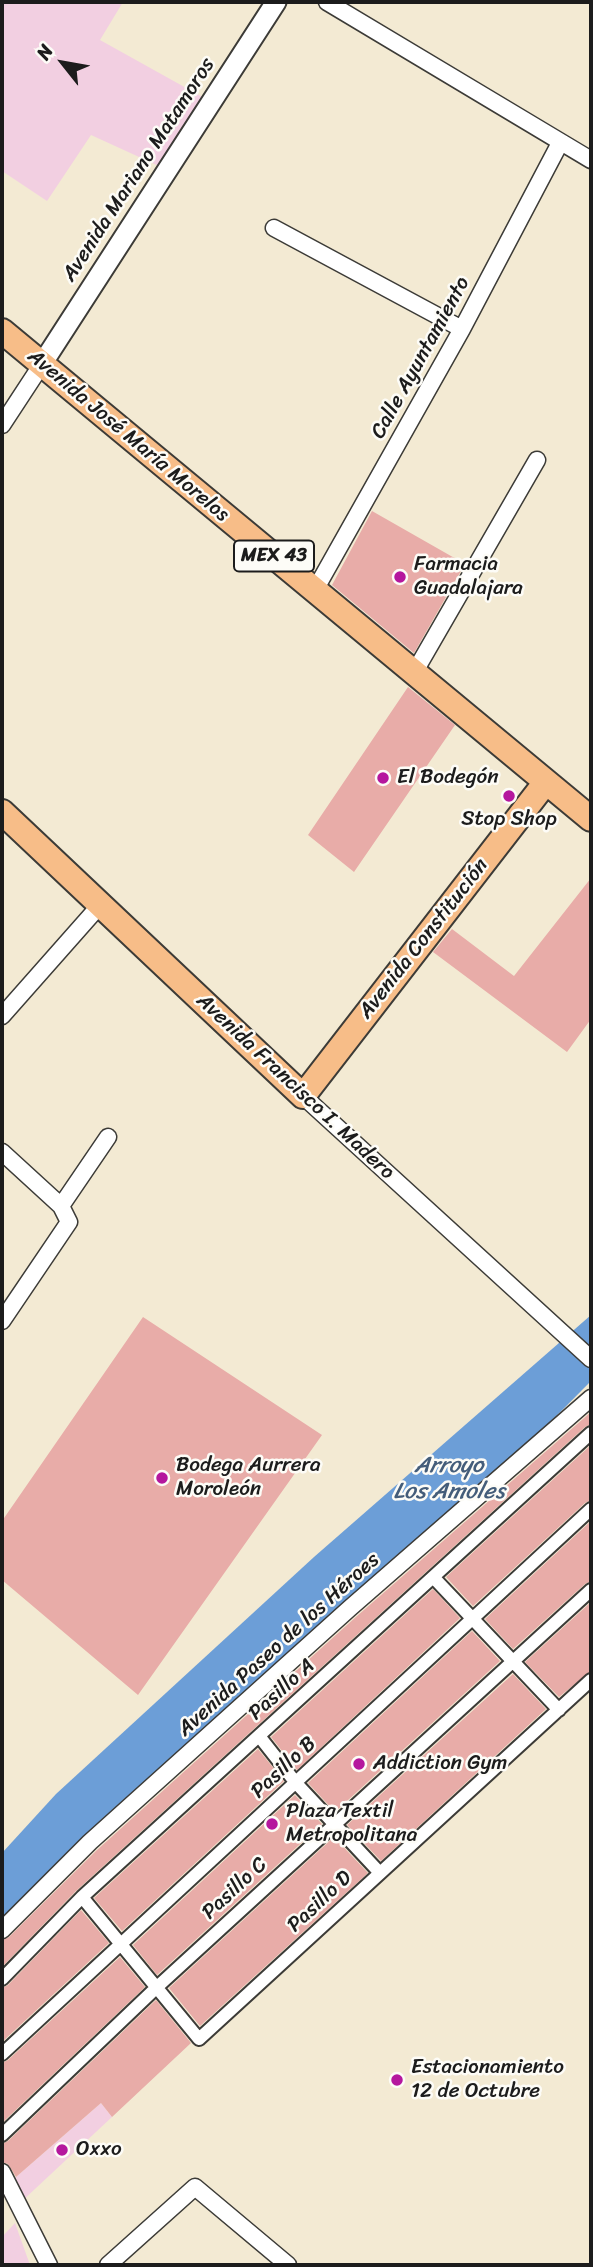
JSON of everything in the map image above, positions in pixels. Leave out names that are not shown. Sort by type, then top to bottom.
[{"type":"main road","name":"Avenida José María Morelos","points":[[2,331],[545,782]]},
{"type":"main road","name":"MEX 43","points":[[545,782],[591,819]]},
{"type":"main road","name":"Avenida Constitución","points":[[303,1096],[545,782]]},
{"type":"main road","name":"Avenida Francisco I. Madero","points":[[2,812],[303,1096]]},
{"type":"street","name":"Avenida Mariano Matamoros","points":[[42,364],[276,2]]},
{"type":"street","points":[[327,2],[591,160]]},
{"type":"street","name":"Calle Ayuntamiento","points":[[315,590],[461,329],[560,143]]},
{"type":"street","points":[[274,228],[461,329]]},
{"type":"street","points":[[2,425],[42,364]]},
{"type":"street","points":[[414,673],[537,460]]},
{"type":"street","points":[[2,1016],[101,904]]},
{"type":"street","name":"Avenida Francisco I. Madero","points":[[303,1096],[565,1332],[591,1359]]},
{"type":"street","points":[[61,1206],[108,1137]]},
{"type":"street","points":[[2,1152],[61,1206],[69,1222],[2,1321]]},
{"type":"street","name":"Avenida Paseo de los Héroes","points":[[2,1930],[90,1842],[350,1608],[591,1398]]},
{"type":"street","name":"Pasillo A","points":[[2,1979],[82,1897],[591,1433]]},
{"type":"street","name":"Pasillo B","points":[[2,2054],[591,1509]]},
{"type":"street","points":[[434,1578],[559,1710]]},
{"type":"street","name":"Pasillo C","points":[[2,2135],[156,1989],[591,1590]]},
{"type":"street","name":"Pasillo D","points":[[156,1989],[199,2039],[591,1680]]},
{"type":"street","points":[[259,1737],[296,1783],[380,1873]]},
{"type":"street","points":[[82,1897],[156,1989]]},
{"type":"street","points":[[2,2172],[49,2265]]},
{"type":"street","points":[[108,2265],[195,2187],[288,2265]]},
{"type":"shaded area","points":[[2,2],[123,2],[100,40],[206,99],[161,167],[91,135],[47,201],[2,171]]},
{"type":"shaded area","name":"Oxxo","points":[[101,2103],[112,2117],[20,2203],[9,2183]]},
{"type":"shaded area","points":[[15,2223],[30,2265],[3,2265],[2,2237]]},
{"type":"water","name":"Arroyo Los Amoles","points":[[591,1315],[591,1381],[484,1489],[2,1928],[2,1853],[56,1794],[314,1557]]},
{"type":"building","name":"Farmacia Guadalajara","points":[[372,511],[465,564],[414,653],[332,585]]},
{"type":"building","name":"El Bodegón","points":[[408,687],[455,725],[354,872],[308,835]]},
{"type":"building","points":[[591,878],[591,1019],[567,1052],[433,952],[452,929],[514,976]]},
{"type":"building","name":"Bodega Aurrera Moroleón","points":[[143,1317],[322,1435],[138,1695],[2,1580],[2,1521]]},
{"type":"building","points":[[591,1412],[591,1424],[76,1891],[2,1967],[2,1940],[9,1937],[97,1850],[357,1616]]},
{"type":"building","points":[[591,1445],[591,1500],[473,1606],[446,1577]]},
{"type":"building","points":[[591,1521],[591,1581],[513,1649],[485,1619]]},
{"type":"building","points":[[433,1589],[460,1618],[297,1770],[271,1737]]},
{"type":"building","points":[[591,1602],[591,1671],[559,1697],[525,1662]]},
{"type":"building","points":[[472,1631],[500,1661],[335,1812],[308,1783]]},
{"type":"building","points":[[513,1674],[546,1709],[381,1861],[347,1825]]},
{"type":"building","points":[[258,1749],[284,1781],[122,1931],[94,1898]]},
{"type":"building","points":[[295,1795],[322,1824],[157,1975],[133,1945]]},
{"type":"building","points":[[334,1837],[368,1873],[200,2026],[169,1988]]},
{"type":"building","points":[[81,1910],[109,1943],[2,2042],[2,1988]]},
{"type":"building","points":[[120,1957],[145,1987],[2,2123],[2,2063]]},
{"type":"building","points":[[156,2000],[191,2043],[112,2117],[101,2103],[16,2177],[8,2164],[2,2162],[2,2144]]},
{"type":"place","name":"Farmacia Guadalajara","points":[[400,577]]},
{"type":"place","name":"El Bodegón","points":[[383,778]]},
{"type":"place","name":"Stop Shop","points":[[509,796]]},
{"type":"place","name":"Bodega Aurrera Moroleón","points":[[162,1478]]},
{"type":"place","name":"Addiction Gym","points":[[359,1764]]},
{"type":"place","name":"Plaza Textil Metropolitana","points":[[272,1824]]},
{"type":"place","name":"Estacionamiento 12 de Octubre","points":[[397,2080]]},
{"type":"place","name":"Oxxo","points":[[62,2150]]}]
